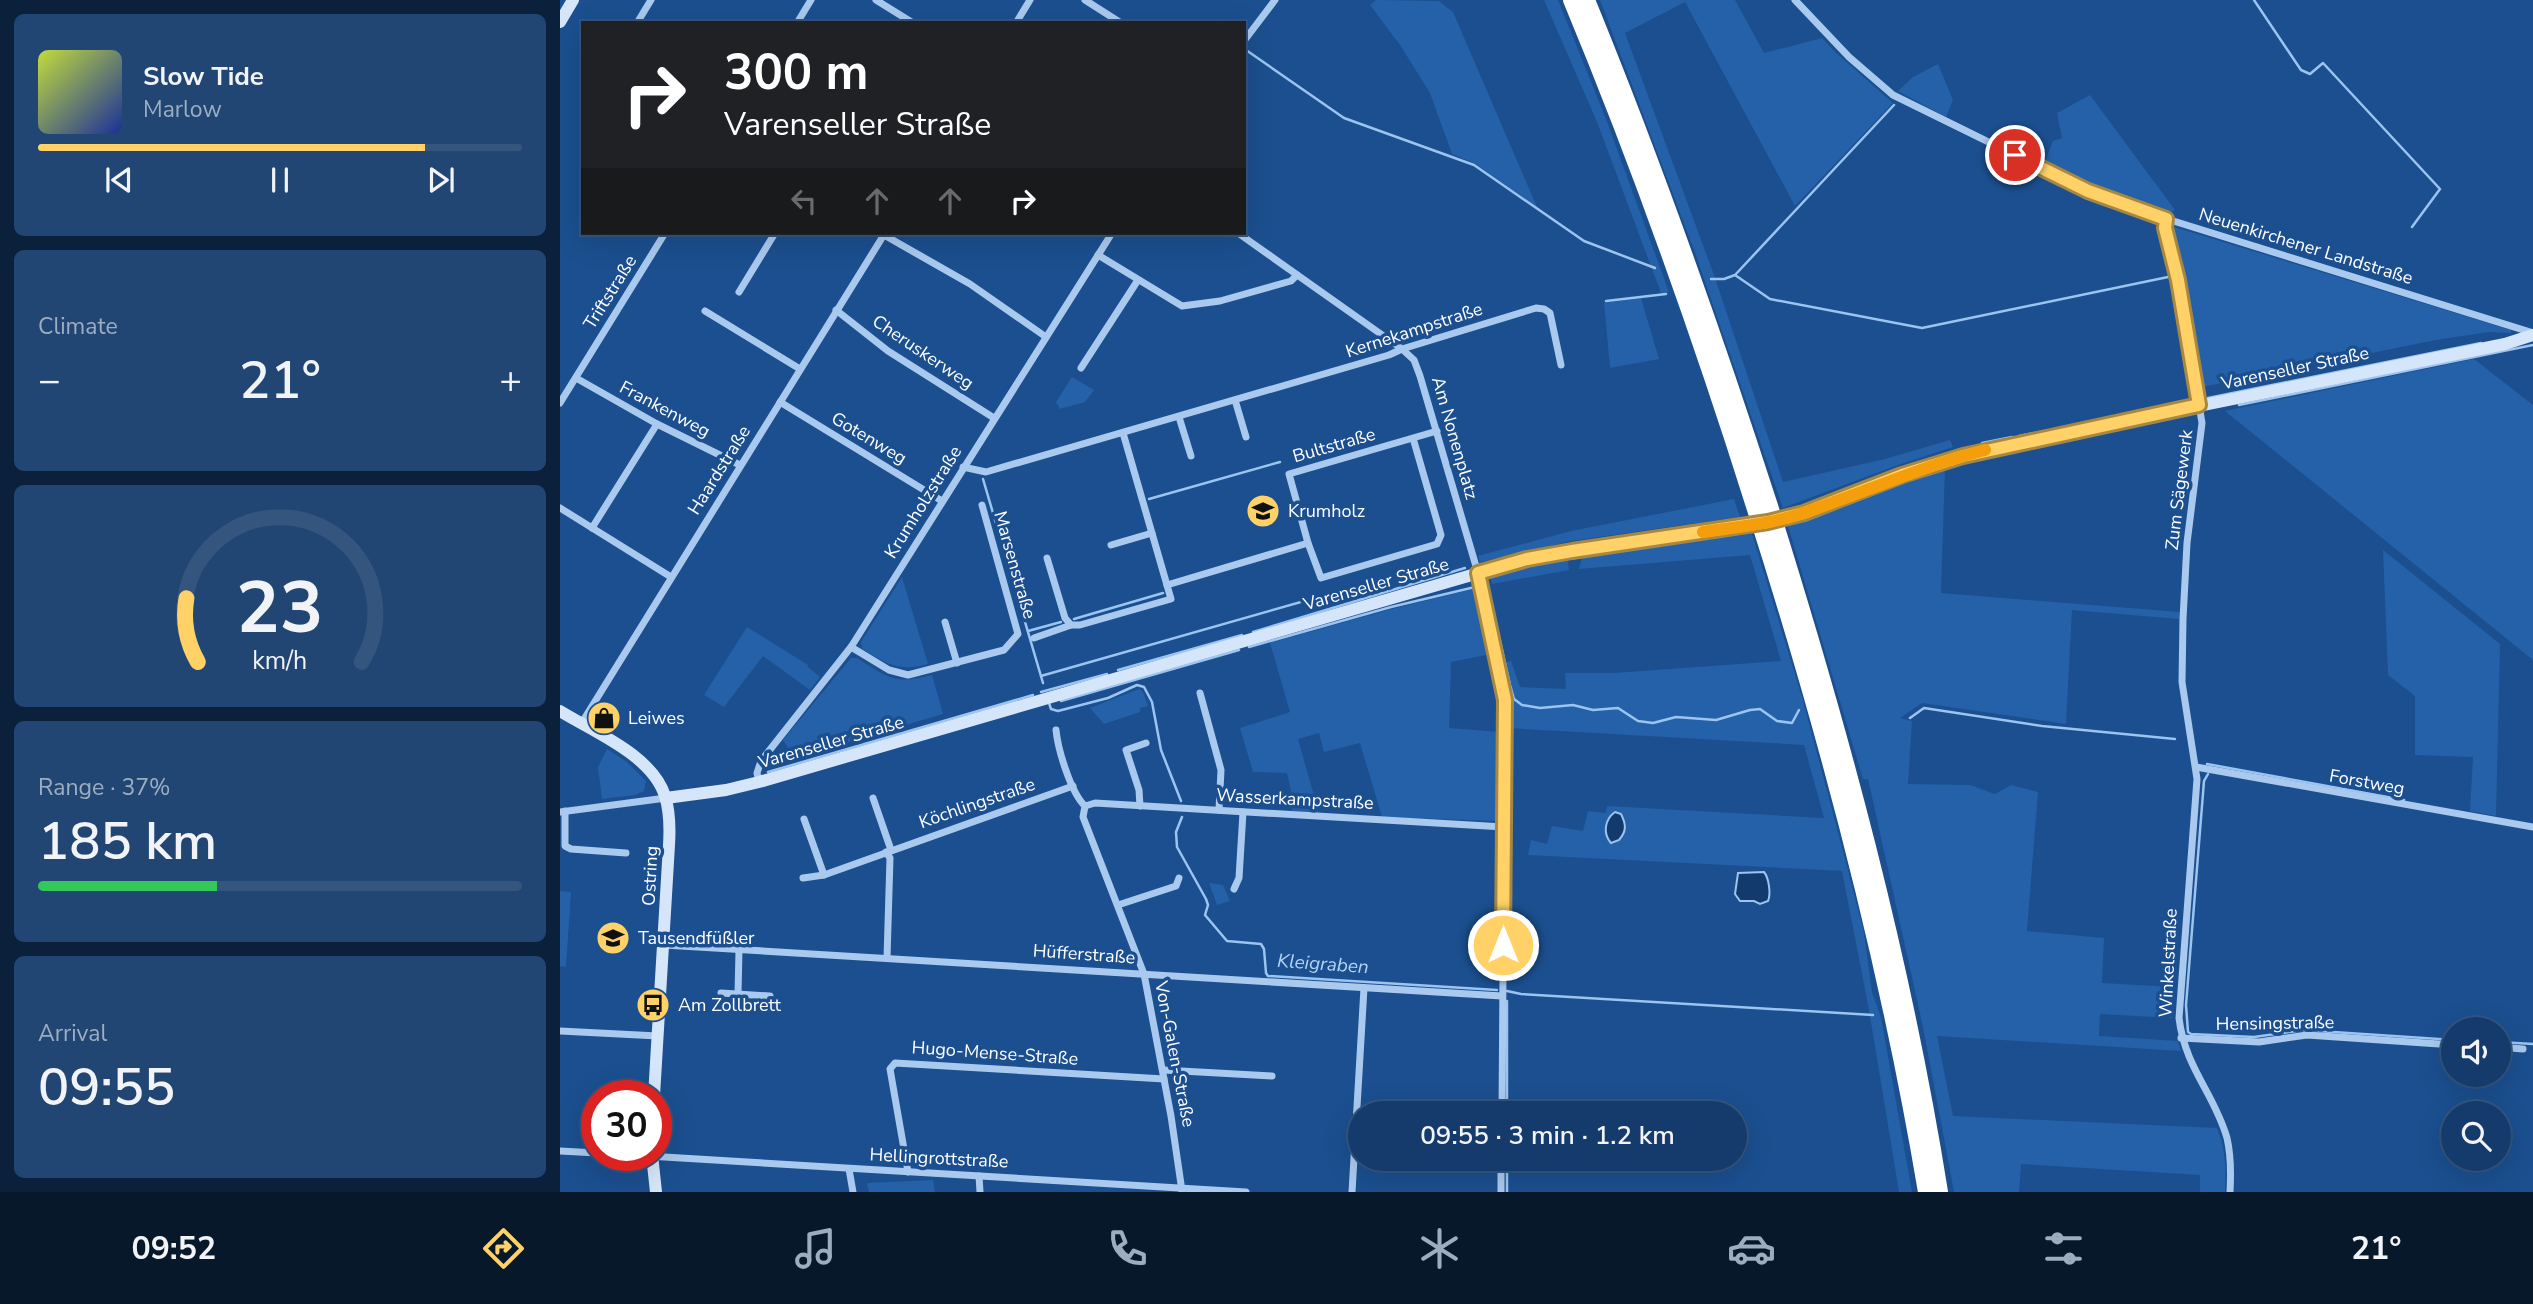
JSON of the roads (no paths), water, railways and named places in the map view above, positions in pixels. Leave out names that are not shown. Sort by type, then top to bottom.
[{"type":"highway","points":[[1571,0],[1618,115],[1678,281],[1728,423],[1794,630],[1841,796],[1874,932],[1899,1046],[1926,1192]]},
{"type":"highway","points":[[1587,0],[1683,251],[1742,419],[1808,626],[1856,794],[1891,942],[1941,1192]]},
{"type":"main road","points":[[560,22],[573,0]]},
{"type":"main road","name":"Varenseller Straße","points":[[666,798],[726,790],[760,782],[1527,559],[1737,527],[1804,513],[1902,475],[1963,456],[2492,346],[2533,334]]},
{"type":"main road","name":"Ostring","points":[[560,711],[631,754],[654,776],[666,798],[670,818],[669,845],[655,1080]]},
{"type":"main road","points":[[654,1171],[656,1192]]},
{"type":"street","points":[[638,21],[651,0]]},
{"type":"street","points":[[798,21],[811,0]]},
{"type":"street","points":[[876,0],[910,21]]},
{"type":"street","points":[[1017,21],[1030,0]]},
{"type":"street","points":[[1084,0],[1118,21]]},
{"type":"street","name":"Neuenkirchener Landstraße","points":[[1795,0],[1849,57],[1893,94],[2088,191],[2166,219],[2533,334]]},
{"type":"street","points":[[1246,38],[1272,1]]},
{"type":"street","name":"Zum Sägewerk","points":[[2166,219],[2165,228],[2178,280],[2202,423],[2187,543],[2182,682],[2196,767]]},
{"type":"street","name":"Triftstraße","points":[[560,403],[664,235]]},
{"type":"street","points":[[738,292],[774,235]]},
{"type":"street","name":"Haardstraße","points":[[581,724],[884,235]]},
{"type":"street","points":[[887,235],[971,284],[1046,337]]},
{"type":"street","name":"Krumholzstraße","points":[[760,782],[757,773],[761,761],[851,647],[1111,235]]},
{"type":"street","name":"Am Nonenplatz","points":[[1241,235],[1414,360],[1437,431],[1478,573],[1505,700],[1502,1101]]},
{"type":"street","points":[[1098,255],[1175,303],[1190,306],[1220,301],[1291,281],[1297,275]]},
{"type":"street","points":[[1081,368],[1138,279]]},
{"type":"street","name":"Kernekampstraße","points":[[963,467],[986,472],[1389,355],[1535,308],[1550,313],[1561,365]]},
{"type":"street","name":"Cheruskerweg","points":[[836,310],[888,351],[994,418]]},
{"type":"street","points":[[705,312],[800,369]]},
{"type":"street","name":"Frankenweg","points":[[576,378],[657,424],[740,465]]},
{"type":"street","points":[[1235,400],[1246,438]]},
{"type":"street","name":"Gotenweg","points":[[780,402],[942,501]]},
{"type":"street","points":[[1179,417],[1191,456]]},
{"type":"street","points":[[592,528],[657,424]]},
{"type":"street","name":"Bultstraße","points":[[1308,543],[1289,474],[1437,431]]},
{"type":"street","points":[[1034,638],[1071,625],[1080,625],[1171,599],[1123,433]]},
{"type":"street","points":[[1167,585],[1308,543],[1321,578],[1437,544],[1441,535],[1413,438]]},
{"type":"street","name":"Marsenstraße","points":[[957,663],[1004,650],[1018,634],[982,505]]},
{"type":"street","points":[[560,508],[671,577]]},
{"type":"street","points":[[1111,545],[1152,533]]},
{"type":"street","points":[[1047,558],[1065,618],[1071,625]]},
{"type":"street","points":[[851,647],[899,674],[917,673],[957,663],[945,622]]},
{"type":"street","points":[[1200,694],[1221,770],[1219,810]]},
{"type":"street","name":"Von-Galen-Straße","points":[[1056,730],[1057,742],[1073,786],[1079,801],[1085,806],[1083,817],[1144,974],[1182,1190]]},
{"type":"street","points":[[1140,806],[1139,790],[1126,750],[1146,743]]},
{"type":"street","name":"Forstweg","points":[[2196,767],[2533,827]]},
{"type":"street","name":"Winkelstraße","points":[[2196,767],[2179,1018],[2181,1038],[2189,1061],[2216,1110],[2227,1139],[2231,1169],[2230,1192]]},
{"type":"street","name":"Köchlingstraße","points":[[803,878],[824,875],[1073,786]]},
{"type":"street","name":"Varenseller Straße","points":[[563,812],[666,798]]},
{"type":"street","points":[[873,798],[890,858],[887,958]]},
{"type":"street","name":"Wasserkampstraße","points":[[1085,806],[1095,803],[1504,827]]},
{"type":"street","points":[[563,812],[565,846],[571,849],[626,853]]},
{"type":"street","points":[[1234,889],[1239,878],[1243,812]]},
{"type":"street","points":[[804,819],[824,875]]},
{"type":"street","points":[[1118,905],[1175,886],[1179,878]]},
{"type":"street","name":"Hüfferstraße","points":[[664,945],[1502,996]]},
{"type":"street","points":[[737,994],[740,950]]},
{"type":"street","points":[[1352,1192],[1364,988]]},
{"type":"street","points":[[721,993],[770,996]]},
{"type":"street","points":[[560,1031],[658,1037]]},
{"type":"street","name":"Hensingstraße","points":[[2181,1038],[2259,1042],[2307,1035],[2441,1044]]},
{"type":"street","points":[[2511,1048],[2523,1049]]},
{"type":"street","name":"Hugo-Mense-Straße","points":[[908,1172],[890,1069],[895,1063],[1164,1079]]},
{"type":"street","points":[[1163,1070],[1272,1076]]},
{"type":"street","points":[[560,1151],[581,1152]]},
{"type":"street","name":"Hellingrottstraße","points":[[672,1157],[1246,1192]]},
{"type":"street","points":[[849,1169],[853,1192]]},
{"type":"street","points":[[1501,1171],[1501,1192]]},
{"type":"street","points":[[979,1176],[979,1192]]},
{"type":"street","points":[[1068,1182],[1070,1192]]},
{"type":"waterway","points":[[2254,0],[2301,70],[2310,74],[2323,63],[2440,189],[2412,227]]},
{"type":"waterway","points":[[1246,50],[1344,118],[1474,165],[1584,241],[1655,268]]},
{"type":"waterway","points":[[1711,279],[1724,279],[1735,275],[1894,105]]},
{"type":"waterway","points":[[1735,275],[1770,299],[1922,328],[2168,277]]},
{"type":"waterway","points":[[1606,301],[1666,294]]},
{"type":"waterway","points":[[2208,398],[2481,343]]},
{"type":"waterway","points":[[2239,405],[2533,345]]},
{"type":"waterway","points":[[2019,436],[2061,428]]},
{"type":"waterway","points":[[1982,443],[2012,437]]},
{"type":"waterway","points":[[1149,499],[1280,462]]},
{"type":"waterway","name":"Kleigraben","points":[[983,479],[1043,683]]},
{"type":"waterway","points":[[1253,632],[1465,568]]},
{"type":"waterway","points":[[1487,584],[1514,699],[1522,705],[1540,708],[1573,705],[1593,710],[1618,708],[1638,721],[1653,723],[1676,717],[1716,720],[1760,709],[1777,721],[1792,723],[1799,710]]},
{"type":"waterway","points":[[1249,647],[1391,607],[1475,587]]},
{"type":"waterway","points":[[1074,619],[1163,593]]},
{"type":"waterway","points":[[1041,676],[1322,596]]},
{"type":"waterway","points":[[1028,631],[1061,622]]},
{"type":"waterway","points":[[1118,670],[1242,635]]},
{"type":"waterway","points":[[1061,701],[1239,650]]},
{"type":"waterway","points":[[1041,692],[1107,674]]},
{"type":"waterway","name":"Kleigraben","points":[[1049,703],[1051,709],[1058,711],[1108,698],[1137,685],[1144,687],[1152,702],[1161,750],[1181,801]]},
{"type":"waterway","points":[[768,772],[1033,695]]},
{"type":"waterway","points":[[1910,718],[1924,708],[2042,726],[2175,739]]},
{"type":"waterway","points":[[2207,764],[2404,800]]},
{"type":"waterway","points":[[2208,774],[2204,781],[2186,1005],[2188,1032],[2254,1037],[2303,1030],[2441,1039]]},
{"type":"waterway","name":"Kleigraben","points":[[1182,817],[1176,832],[1177,847],[1206,899],[1208,905],[1205,915],[1227,941],[1261,944],[1268,976],[1497,990]]},
{"type":"waterway","name":"Kleigraben","points":[[1507,991],[1873,1015]]},
{"type":"waterway","name":"Kleigraben","points":[[1507,1001],[1507,1101]]},
{"type":"waterway","points":[[2511,1043],[2533,1044]]},
{"type":"waterway","name":"Kleigraben","points":[[1507,1171],[1507,1192]]},
{"type":"place","name":"Krumholz","points":[[1263,511]]},
{"type":"place","name":"Leiwes","points":[[604,718]]},
{"type":"place","name":"Tausendfüßler","points":[[613,938]]},
{"type":"place","name":"Am Zollbrett","points":[[653,1005]]}]
